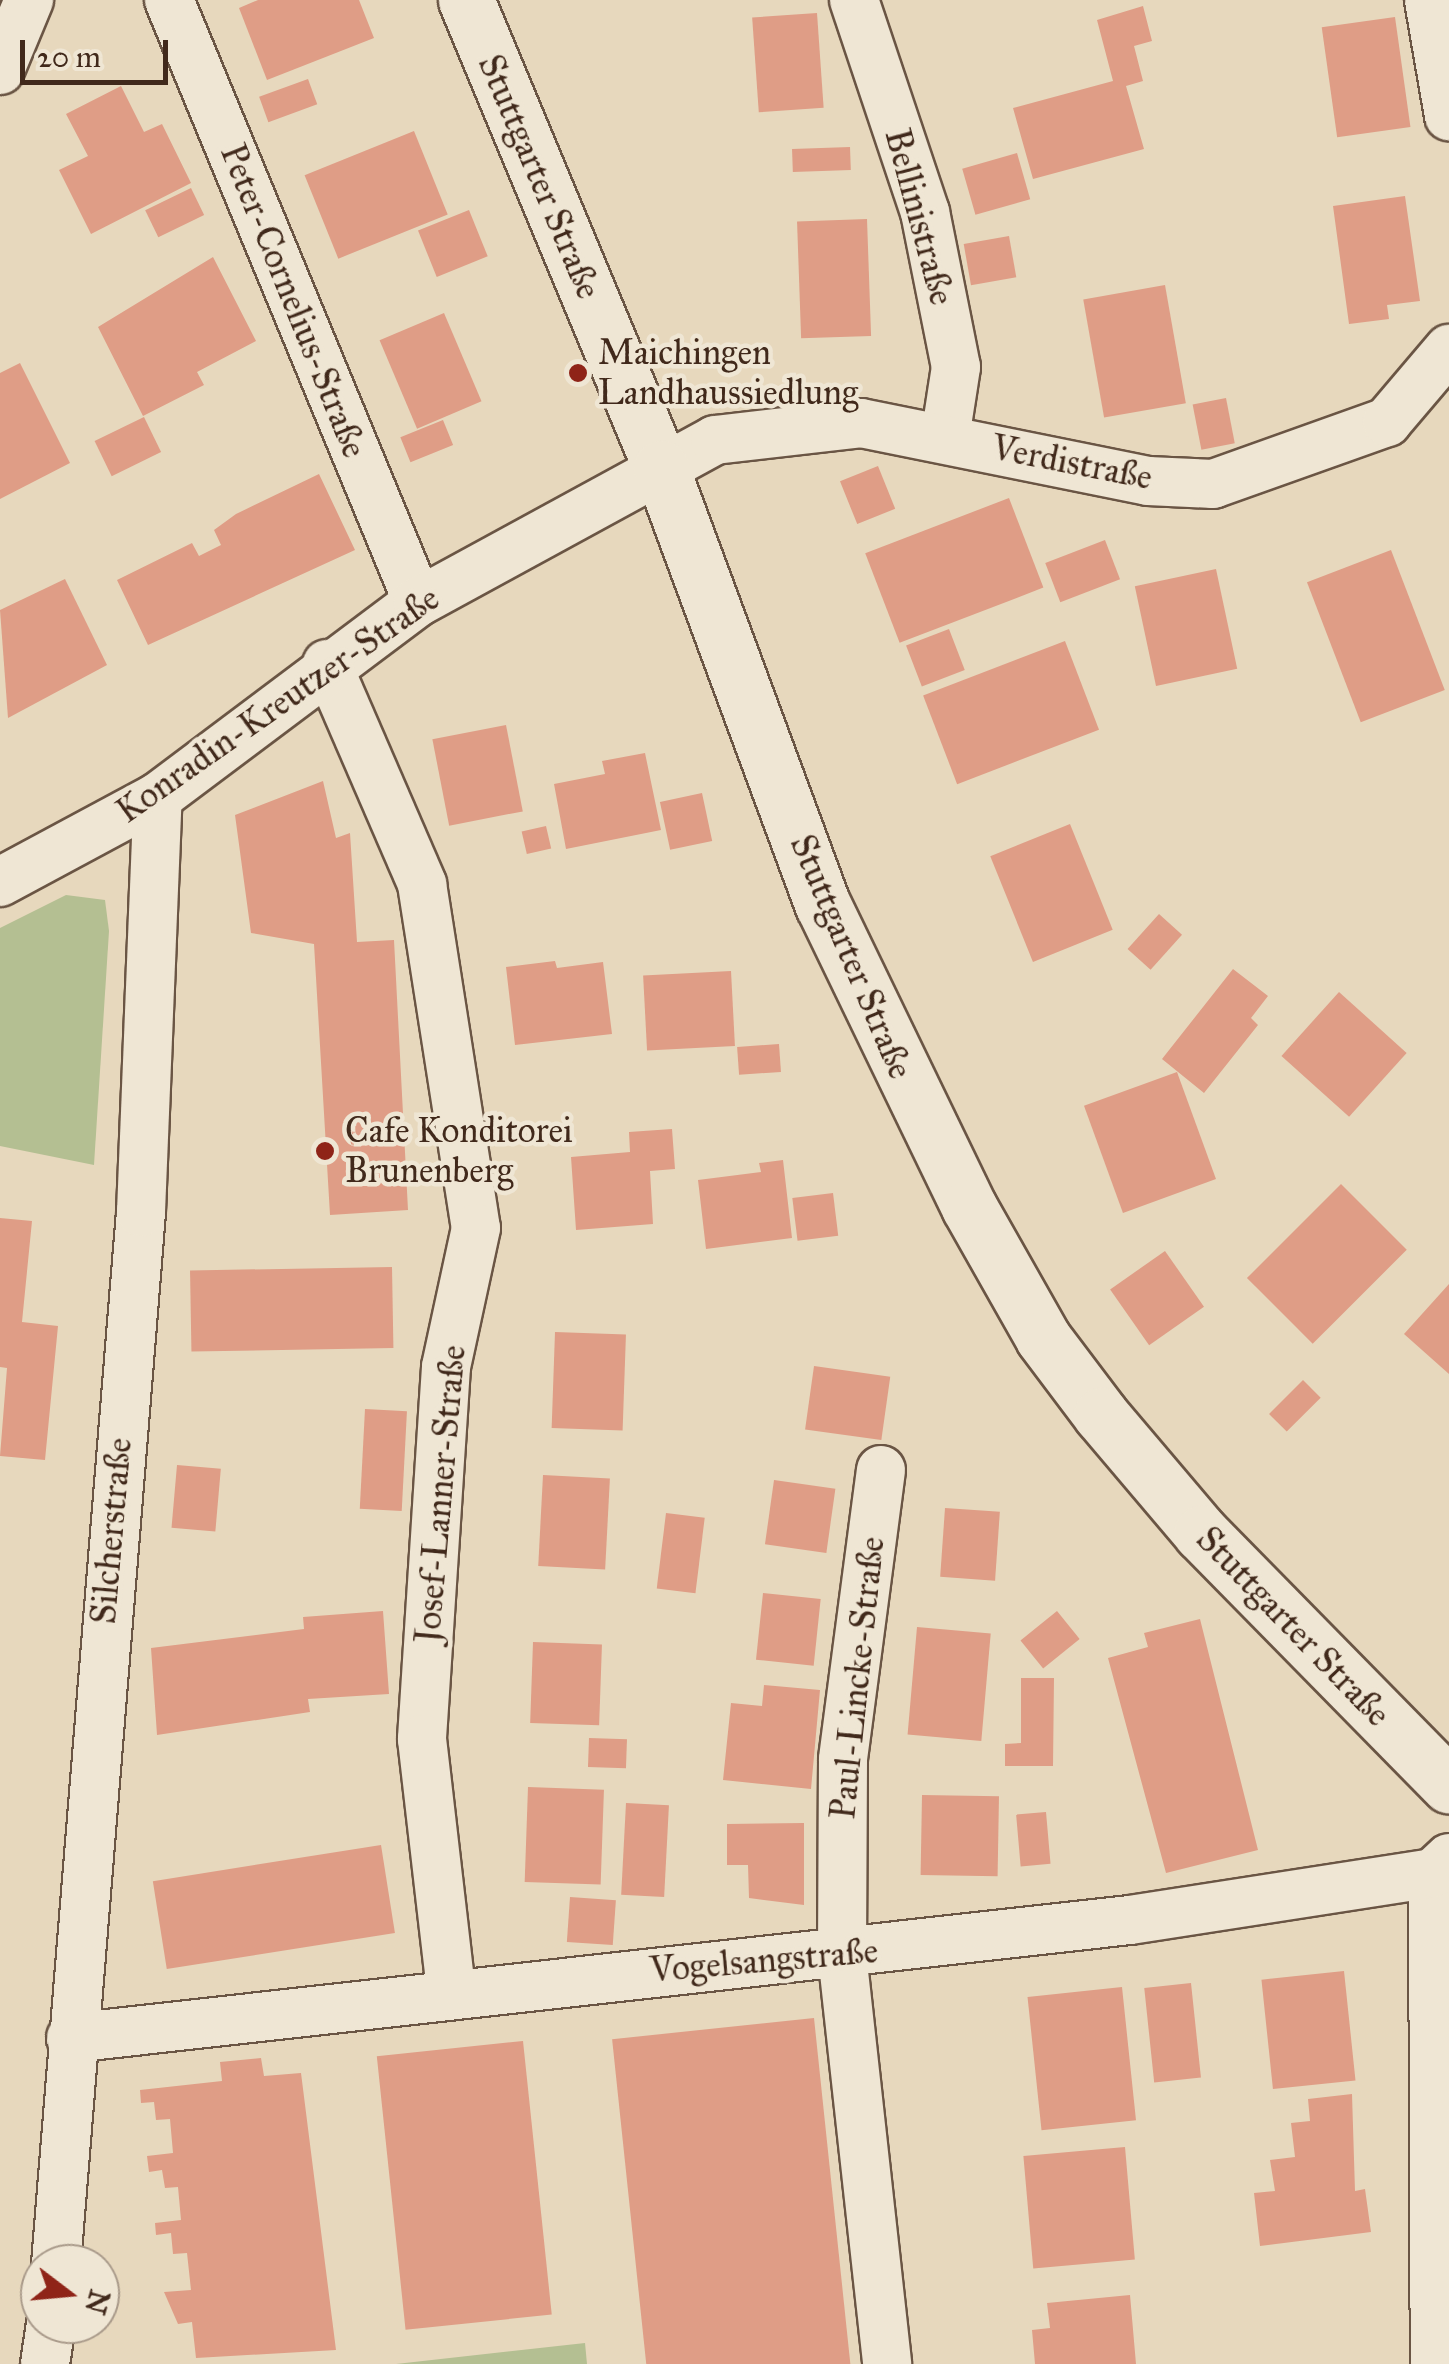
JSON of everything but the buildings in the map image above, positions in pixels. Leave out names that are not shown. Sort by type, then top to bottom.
[{"type":"main road","name":"Stuttgarter Straße","points":[[466,0],[662,468],[823,906],[885,1045],[1043,1338],[1201,1533],[1449,1784]]},
{"type":"street","points":[[0,70],[28,0]]},
{"type":"street","name":"Peter-Cornelius-Straße","points":[[169,0],[418,602]]},
{"type":"street","name":"Bellinistraße","points":[[854,0],[926,212],[956,367],[945,438]]},
{"type":"street","points":[[1428,0],[1449,116]]},
{"type":"street","name":"Verdistraße","points":[[662,468],[752,429],[862,423],[1148,481],[1213,484],[1386,422],[1449,349]]},
{"type":"street","name":"Konradin-Kreutzer-Straße","points":[[0,882],[158,797],[327,664],[418,602],[662,468]]},
{"type":"street","name":"Josef-Lanner-Straße","points":[[327,664],[422,884],[476,1228],[446,1367],[422,1740],[451,1990]]},
{"type":"street","name":"Silcherstraße","points":[[57,2244],[71,2038],[142,1212],[158,797]]},
{"type":"street","name":"Paul-Lincke-Straße","points":[[881,1470],[843,1760],[842,1954],[888,2364]]},
{"type":"street","points":[[1435,2364],[1441,1866]]},
{"type":"street","name":"Vogelsangstraße","points":[[71,2038],[451,1990],[842,1954],[1441,1866]]},
{"type":"green space","points":[[66,895],[105,900],[109,931],[94,1165],[0,1146],[0,928]]},
{"type":"green space","points":[[585,2343],[587,2364],[396,2364]]},
{"type":"place","name":"Maichingen Landhaussiedlung","points":[[578,373]]},
{"type":"place","name":"Cafe Konditorei Brunenberg","points":[[325,1151]]}]
